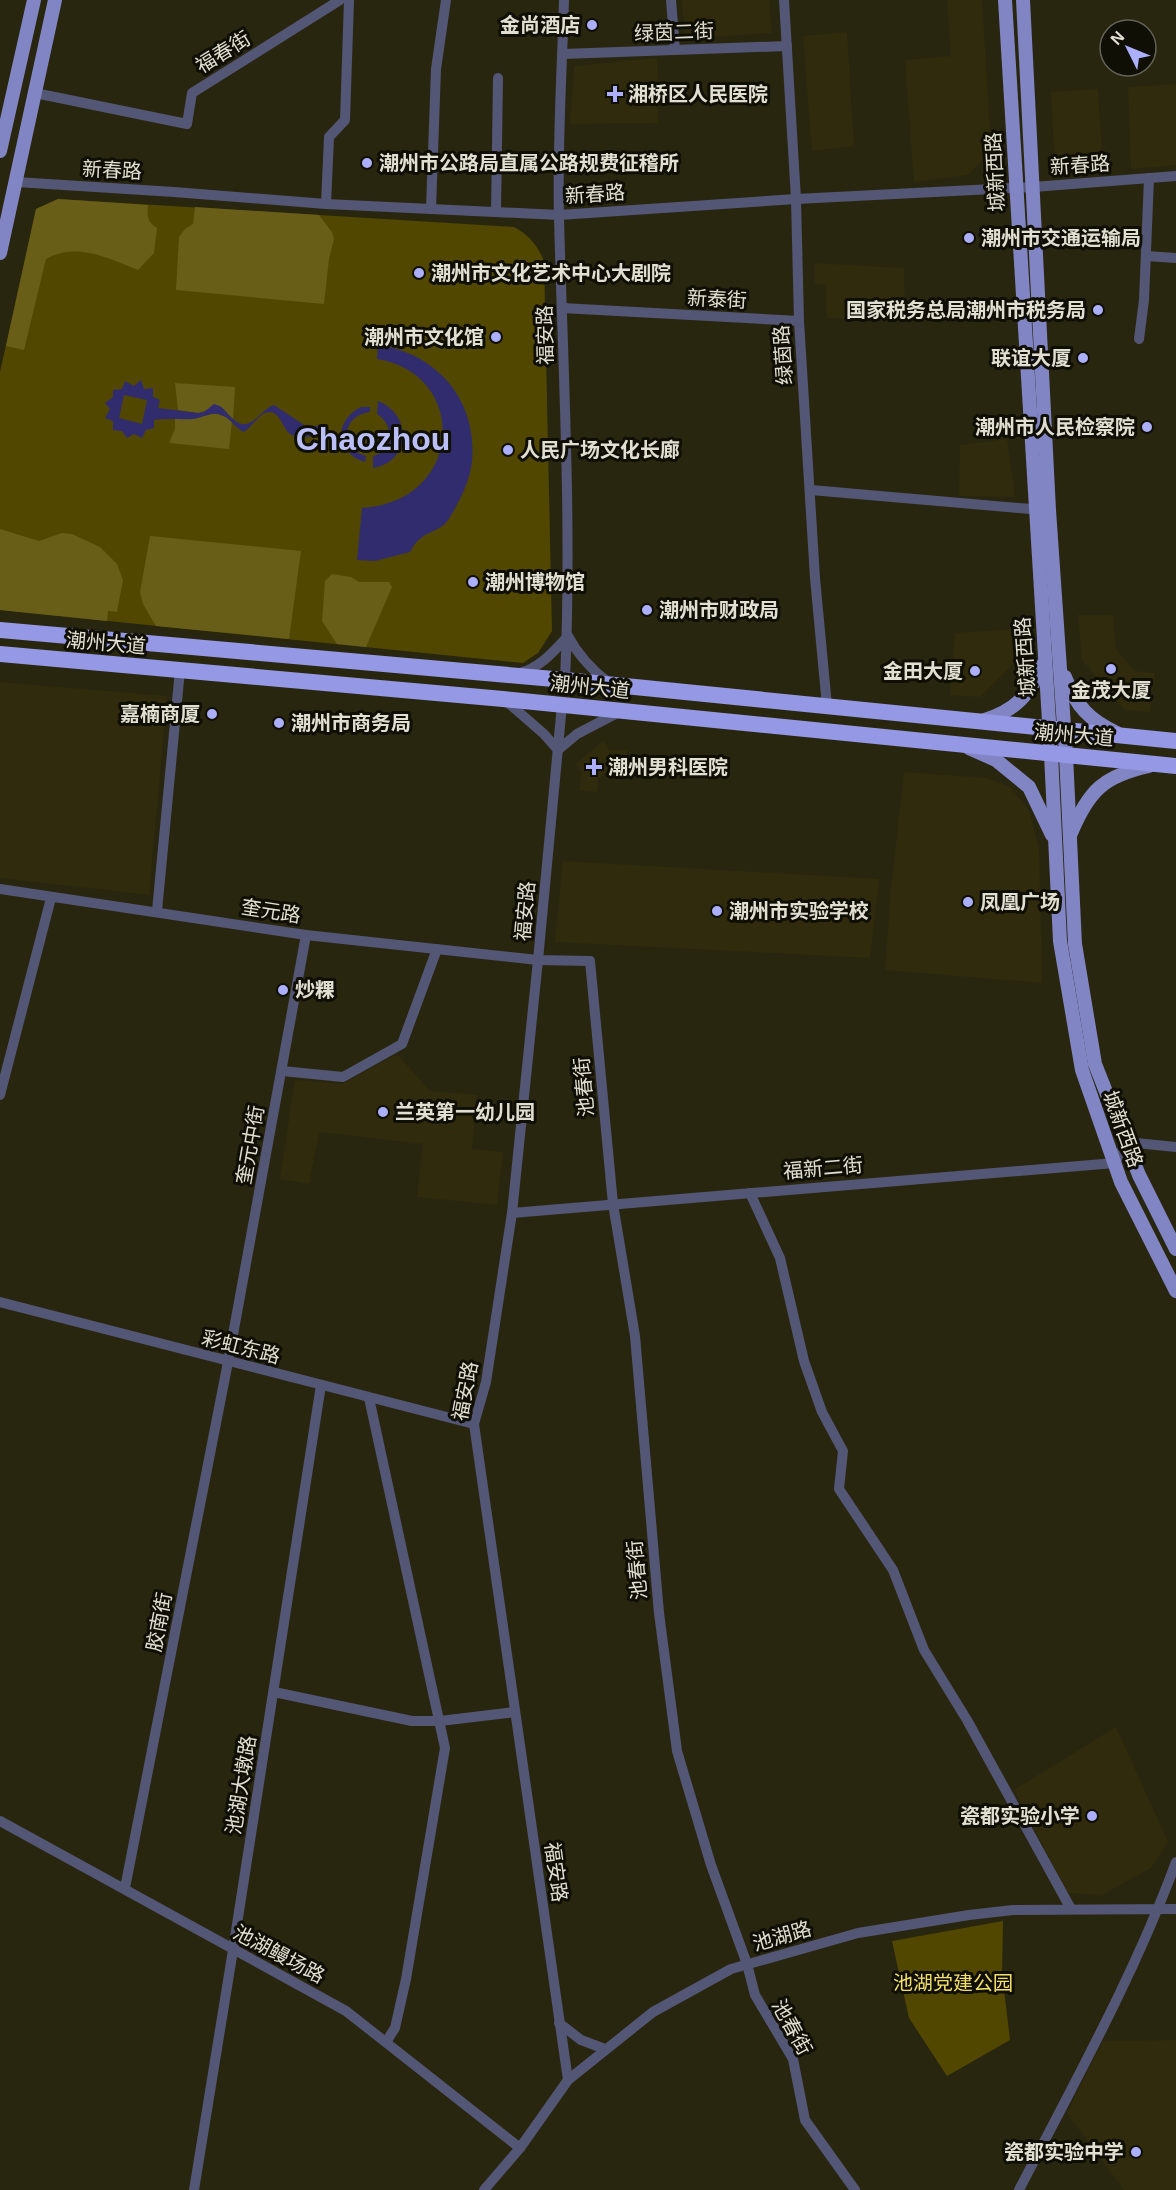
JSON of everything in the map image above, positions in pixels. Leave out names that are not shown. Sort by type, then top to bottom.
[{"type":"highway","name":"潮州大道","points":[[0,630],[511,675],[566,675],[612,685],[1176,741]]},
{"type":"highway","name":"潮州大道","points":[[1,654],[503,699],[1176,766]]},
{"type":"main road","points":[[0,151],[3,123],[34,0]]},
{"type":"main road","points":[[0,254],[55,0]]},
{"type":"main road","name":"城新西路","points":[[1005,0],[1015,187],[1042,510],[1059,663],[1056,730]]},
{"type":"main road","name":"城新西路","points":[[1023,0],[1033,187],[1044,661],[1056,730],[1070,838],[1075,944],[1095,1064],[1139,1176],[1176,1249]]},
{"type":"main road","points":[[979,722],[1003,714],[1019,703],[1033,685],[1044,661]]},
{"type":"main road","points":[[1059,663],[1071,693],[1082,710],[1098,724],[1121,735]]},
{"type":"main road","points":[[965,746],[996,760],[1029,787],[1055,842]]},
{"type":"main road","name":"城新西路","points":[[1058,754],[1055,842],[1060,941],[1082,1070],[1121,1182],[1176,1291]]},
{"type":"main road","points":[[1070,838],[1079,813],[1094,792],[1112,777],[1157,764]]},
{"type":"street","name":"福春街","points":[[35,93],[187,124],[192,93],[340,0]]},
{"type":"street","points":[[326,204],[329,137],[345,120],[349,0]]},
{"type":"street","points":[[431,209],[436,69],[446,0]]},
{"type":"street","name":"福安路","points":[[564,0],[559,215],[568,636],[566,675]]},
{"type":"street","points":[[671,0],[675,50]]},
{"type":"street","name":"绿茵路","points":[[784,0],[796,199],[799,321],[815,578],[827,706]]},
{"type":"street","name":"绿茵二街","points":[[563,54],[787,46]]},
{"type":"street","points":[[496,212],[498,78]]},
{"type":"street","name":"新春路","points":[[16,182],[326,204],[559,215],[796,199],[1033,187],[1176,176]]},
{"type":"street","points":[[1138,339],[1144,300],[1149,178]]},
{"type":"street","points":[[1146,256],[1176,258]]},
{"type":"street","name":"新泰街","points":[[562,308],[799,321]]},
{"type":"street","points":[[811,490],[1042,510]]},
{"type":"street","points":[[511,675],[531,670],[568,636],[585,662],[612,685]]},
{"type":"street","points":[[157,911],[180,670]]},
{"type":"street","points":[[503,699],[544,734],[558,750],[577,734],[621,711]]},
{"type":"street","name":"福安路","points":[[562,705],[512,1213],[486,1382],[474,1424],[568,2080]]},
{"type":"street","name":"奎元路","points":[[0,889],[306,935],[538,960]]},
{"type":"street","points":[[0,1095],[51,898]]},
{"type":"street","name":"奎元中街","points":[[228,1362],[306,935]]},
{"type":"street","points":[[282,1071],[343,1077],[402,1044],[437,949]]},
{"type":"street","name":"池春街","points":[[538,960],[590,961],[613,1204],[634,1336],[659,1613],[677,1751],[711,1865],[747,1965],[755,1995],[793,2060],[805,2120],[855,2190]]},
{"type":"street","points":[[1115,1163],[1126,1143],[1176,1147]]},
{"type":"street","name":"福新二街","points":[[512,1213],[1115,1163]]},
{"type":"street","points":[[750,1193],[780,1258],[804,1362],[822,1412],[843,1451],[839,1489],[893,1570],[924,1650],[967,1720],[1071,1910]]},
{"type":"street","name":"彩虹东路","points":[[0,1302],[474,1424]]},
{"type":"street","name":"胶南街","points":[[125,1888],[228,1362]]},
{"type":"street","name":"池湖大墩路","points":[[194,2190],[321,1385]]},
{"type":"street","points":[[369,1398],[445,1748],[398,2018],[386,2042]]},
{"type":"street","points":[[274,1692],[412,1721],[440,1721],[515,1712]]},
{"type":"street","name":"池湖鳗场路","points":[[0,1821],[346,2011],[520,2148]]},
{"type":"street","points":[[1019,2190],[1101,2032],[1159,1908],[1176,1862]]},
{"type":"street","name":"池湖路","points":[[484,2190],[520,2148],[568,2080],[653,2012],[731,1969],[858,1934],[1013,1910],[1176,1909]]},
{"type":"street","points":[[559,2023],[581,2040],[605,2049]]},
{"type":"shaded area","points":[[682,0],[769,0],[772,33],[685,39]]},
{"type":"shaded area","points":[[947,0],[982,0],[991,150],[968,175],[914,182],[905,60],[951,56]]},
{"type":"shaded area","points":[[847,32],[854,146],[812,151],[803,36]]},
{"type":"shaded area","name":"湘桥区人民医院","points":[[657,58],[658,123],[570,124],[574,66]]},
{"type":"shaded area","points":[[1176,84],[1176,165],[1131,169],[1128,87]]},
{"type":"shaded area","points":[[1098,89],[1103,171],[1065,173],[1054,153],[1051,92]]},
{"type":"shaded area","points":[[58,199],[148,205],[148,218],[157,228],[154,253],[138,270],[104,257],[80,252],[57,254],[46,259],[24,350],[6,346],[36,209]]},
{"type":"shaded area","points":[[195,207],[319,215],[332,232],[334,239],[329,259],[324,304],[176,290],[179,237],[193,224]]},
{"type":"shaded area","points":[[814,263],[904,268],[905,321],[827,318],[826,285],[815,284]]},
{"type":"shaded area","points":[[378,345],[418,358],[435,369],[449,384],[460,400],[468,419],[472,439],[472,461],[464,490],[446,523],[420,539],[410,552],[375,561],[357,560],[362,508],[396,500],[420,484],[436,462],[443,437],[440,411],[428,388],[407,369],[377,359]]},
{"type":"shaded area","points":[[141,380],[144,389],[153,388],[153,397],[160,400],[158,408],[198,413],[204,412],[214,404],[242,424],[252,422],[269,407],[274,405],[307,427],[325,425],[325,435],[304,437],[292,435],[285,429],[278,416],[270,412],[262,414],[244,432],[224,416],[214,414],[193,419],[154,420],[154,428],[146,430],[142,438],[134,434],[127,438],[122,431],[113,430],[113,421],[105,418],[110,409],[105,403],[113,397],[113,390],[122,389],[125,381],[134,386]],"holes":[[[124,395],[147,400],[142,424],[119,418]]]},
{"type":"shaded area","points":[[175,383],[235,387],[233,419],[220,406],[198,413],[178,410]]},
{"type":"shaded area","points":[[378,401],[397,417],[402,427],[403,437],[401,448],[395,457],[386,464],[373,468],[373,456],[386,449],[390,437],[387,424],[377,414]]},
{"type":"shaded area","points":[[361,407],[370,407],[370,412],[353,419],[347,433],[351,446],[366,456],[365,462],[348,452],[341,436],[346,420]]},
{"type":"shaded area","points":[[214,413],[232,422],[229,449],[169,443],[175,429],[175,417],[193,419]]},
{"type":"shaded area","points":[[1007,439],[1015,497],[959,496],[960,445]]},
{"type":"shaded area","points":[[0,529],[39,541],[62,533],[72,534],[100,547],[117,564],[123,580],[117,612],[108,611],[107,621],[0,610]]},
{"type":"shaded area","points":[[150,536],[301,551],[289,639],[156,626],[143,604],[140,592]]},
{"type":"shaded area","points":[[332,574],[351,577],[359,582],[389,582],[392,587],[366,647],[337,644],[322,621],[325,581]]},
{"type":"shaded area","points":[[1078,615],[1113,615],[1116,650],[1135,671],[1155,673],[1150,712],[1125,710],[1082,660]]},
{"type":"shaded area","name":"金田大厦","points":[[1017,629],[1017,660],[980,697],[950,695],[955,633]]},
{"type":"shaded area","points":[[0,682],[167,696],[149,895],[0,878]]},
{"type":"shaded area","name":"潮州男科医院","points":[[603,741],[610,750],[627,750],[627,767],[611,766],[598,779],[597,792],[579,790],[582,772],[576,764]]},
{"type":"shaded area","name":"凤凰广场","points":[[904,772],[987,778],[1010,787],[1029,810],[1039,849],[1042,983],[885,970]]},
{"type":"shaded area","name":"潮州市实验学校","points":[[563,861],[879,879],[870,958],[555,942]]},
{"type":"shaded area","name":"兰英第一幼儿园","points":[[397,1054],[430,1091],[477,1095],[472,1149],[503,1152],[497,1205],[417,1197],[423,1144],[319,1132],[309,1184],[280,1179],[295,1080],[342,1084]]},
{"type":"shaded area","name":"瓷都实验小学","points":[[1116,1727],[1168,1842],[1151,1868],[1102,1895],[1068,1893],[1014,1790]]},
{"type":"shaded area","name":"瓷都实验中学","points":[[1176,2040],[1176,2190],[1124,2190],[1067,2113],[1103,2041]]},
{"type":"green space","points":[[58,199],[514,227],[529,237],[544,261],[552,631],[538,653],[523,663],[0,610],[0,372],[36,209]]},
{"type":"green space","name":"池湖党建公园","points":[[1003,1921],[1002,1973],[1010,2040],[947,2076],[909,2018],[892,1941]]},
{"type":"place","name":"金尚酒店","points":[[592,25]]},
{"type":"place","name":"湘桥区人民医院","points":[[615,94]]},
{"type":"place","name":"潮州市公路局直属公路规费征稽所","points":[[367,163]]},
{"type":"place","name":"潮州市交通运输局","points":[[969,238]]},
{"type":"place","name":"潮州市文化艺术中心大剧院","points":[[419,273]]},
{"type":"place","name":"国家税务总局潮州市税务局","points":[[1098,310]]},
{"type":"place","name":"潮州市文化馆","points":[[496,337]]},
{"type":"place","name":"联谊大厦","points":[[1083,358]]},
{"type":"place","name":"潮州市人民检察院","points":[[1147,427]]},
{"type":"place","name":"人民广场文化长廊","points":[[508,450]]},
{"type":"place","name":"潮州博物馆","points":[[473,582]]},
{"type":"place","name":"潮州市财政局","points":[[647,610]]},
{"type":"place","name":"金茂大厦","points":[[1111,669]]},
{"type":"place","name":"金田大厦","points":[[975,671]]},
{"type":"place","name":"嘉楠商厦","points":[[212,714]]},
{"type":"place","name":"潮州市商务局","points":[[279,723]]},
{"type":"place","name":"潮州男科医院","points":[[594,767]]},
{"type":"place","name":"凤凰广场","points":[[968,902]]},
{"type":"place","name":"潮州市实验学校","points":[[717,911]]},
{"type":"place","name":"炒粿","points":[[283,990]]},
{"type":"place","name":"兰英第一幼儿园","points":[[383,1112]]},
{"type":"place","name":"瓷都实验小学","points":[[1092,1816]]},
{"type":"place","name":"瓷都实验中学","points":[[1136,2152]]},
{"type":"district","name":"Chaozhou","points":[[373,439]]}]
